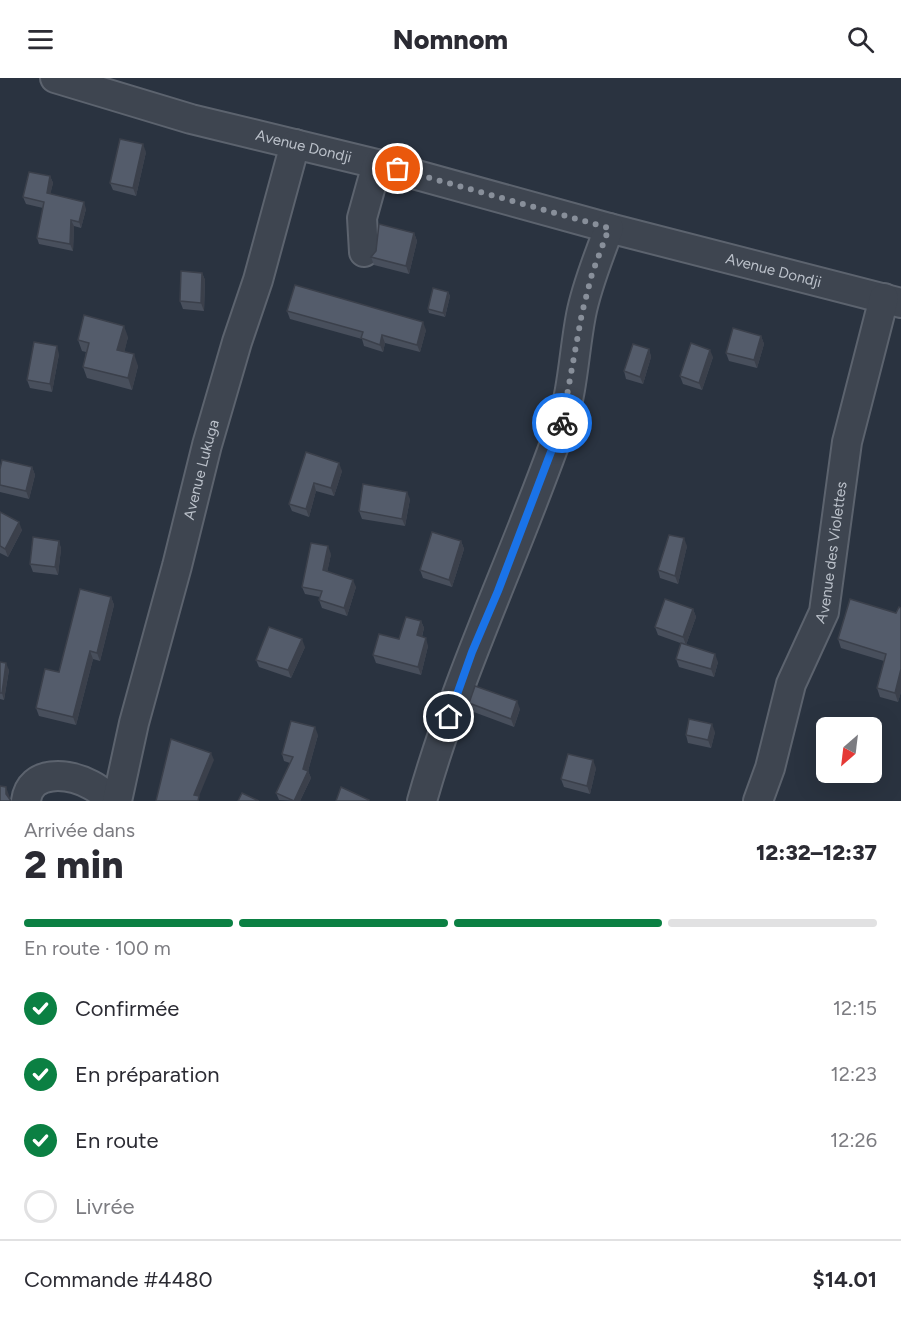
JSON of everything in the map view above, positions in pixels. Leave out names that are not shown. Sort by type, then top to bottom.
[{"type":"street","name":"Avenue Dondji","points":[[55,78],[191,119],[377,164],[609,228],[893,300]]},
{"type":"street","name":"Avenue Lukuga","points":[[117,800],[207,445],[258,280],[295,144]]},
{"type":"street","points":[[364,252],[362,218],[377,164]]},
{"type":"street","points":[[422,801],[472,652],[498,591],[561,424],[582,313],[592,274],[609,228]]},
{"type":"street","name":"Avenue des Violettes","points":[[758,801],[770,768],[791,684],[824,612],[847,442],[893,300]]},
{"type":"street","points":[[26,801],[27,789],[37,780],[51,776],[70,777],[90,784],[117,800]]},
{"type":"building","points":[[120,139],[143,144],[133,188],[110,183]]},
{"type":"building","points":[[29,172],[50,176],[47,193],[84,202],[79,222],[71,220],[70,244],[37,238],[44,202],[23,197]]},
{"type":"building","points":[[379,224],[414,233],[406,266],[371,257],[376,251]]},
{"type":"building","points":[[181,271],[202,273],[201,303],[180,301]]},
{"type":"building","points":[[295,285],[423,322],[417,345],[382,335],[380,345],[361,338],[363,332],[287,311]]},
{"type":"building","points":[[433,288],[448,292],[443,313],[428,309]]},
{"type":"building","points":[[84,315],[124,326],[117,350],[134,354],[128,378],[83,367],[89,343],[78,340]]},
{"type":"building","points":[[733,328],[761,336],[754,360],[726,353]]},
{"type":"building","points":[[34,342],[57,346],[50,384],[27,380]]},
{"type":"building","points":[[691,343],[710,350],[699,383],[680,376]]},
{"type":"building","points":[[633,344],[649,349],[640,377],[624,371]]},
{"type":"building","points":[[306,452],[339,463],[331,488],[314,483],[306,509],[289,504]]},
{"type":"building","points":[[2,460],[32,467],[26,491],[0,485]]},
{"type":"building","points":[[363,484],[407,492],[402,519],[359,511]]},
{"type":"building","points":[[0,512],[19,522],[5,549],[0,546]]},
{"type":"building","points":[[432,532],[461,541],[449,580],[420,570]]},
{"type":"building","points":[[669,535],[684,538],[675,576],[658,570]]},
{"type":"building","points":[[33,537],[59,541],[55,567],[30,564]]},
{"type":"building","points":[[311,543],[328,546],[323,570],[353,580],[344,608],[319,600],[322,591],[302,587]]},
{"type":"building","points":[[80,589],[111,597],[97,653],[90,651],[73,717],[36,708],[45,669],[59,672]]},
{"type":"building","points":[[665,599],[693,609],[683,637],[655,627]]},
{"type":"building","points":[[850,599],[896,613],[899,607],[901,608],[901,669],[895,693],[877,688],[886,654],[838,639]]},
{"type":"building","points":[[406,617],[421,621],[417,635],[426,638],[418,667],[373,655],[379,634],[399,639]]},
{"type":"building","points":[[269,627],[302,639],[288,670],[256,660]]},
{"type":"building","points":[[681,643],[715,654],[711,669],[676,659]]},
{"type":"building","points":[[0,662],[6,663],[2,693],[0,693]]},
{"type":"building","points":[[475,686],[517,701],[511,719],[469,703]]},
{"type":"building","points":[[689,719],[712,724],[708,740],[686,735]]},
{"type":"building","points":[[291,721],[315,727],[303,769],[308,771],[294,801],[276,793],[293,757],[282,754]]},
{"type":"building","points":[[171,739],[211,753],[194,795],[199,796],[198,801],[156,801]]},
{"type":"building","points":[[568,754],[593,760],[587,786],[561,779]]},
{"type":"building","points":[[0,786],[6,787],[6,794],[11,801],[0,801]]},
{"type":"building","points":[[341,787],[369,800],[336,801]]},
{"type":"building","points":[[242,793],[259,801],[238,801]]},
{"type":"way so far","points":[[398,169],[609,228],[592,274],[582,313],[562,423]]},
{"type":"route","points":[[449,717],[472,652],[498,591],[562,423]]}]
